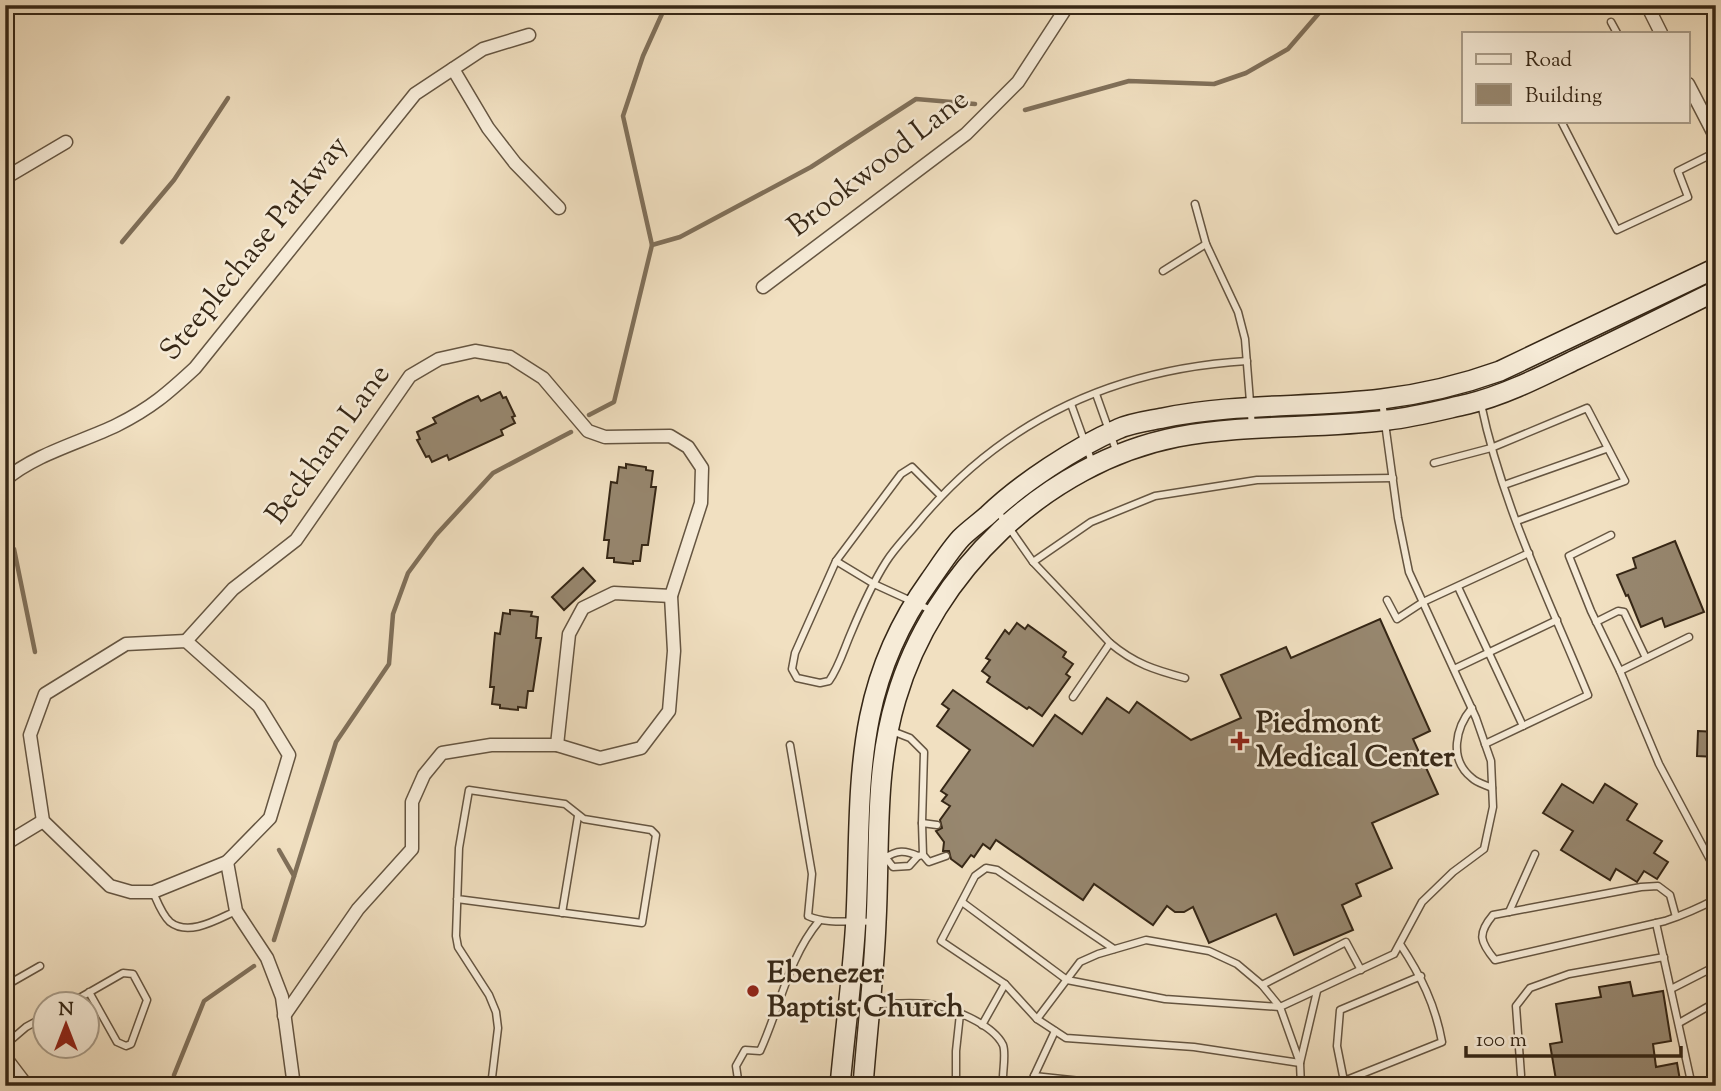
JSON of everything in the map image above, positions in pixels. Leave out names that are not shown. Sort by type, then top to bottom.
[{"type":"street","name":"Brookwood Lane","points":[[763,287],[966,134],[1018,82],[1068,5]]},
{"type":"street","points":[[1647,5],[1660,32]]},
{"type":"street","name":"Steeplechase Parkway","points":[[5,480],[47,455],[117,425],[157,403],[195,368],[415,94],[483,49],[530,35]]},
{"type":"street","points":[[453,69],[494,137],[514,163],[559,208]]},
{"type":"street","points":[[1690,88],[1716,138]]},
{"type":"street","points":[[5,178],[65,142]]},
{"type":"street","points":[[863,1086],[882,859],[880,779],[895,702],[906,666],[946,593],[993,536],[1050,492],[1109,434],[1119,428],[1192,412],[1382,399],[1437,390],[1500,371],[1716,268]]},
{"type":"street","points":[[840,1086],[856,920],[859,795],[871,702],[886,659],[913,604],[961,538],[1029,481],[1089,456],[1118,455],[1175,438],[1221,430],[1385,421],[1480,400],[1533,381],[1716,291]]},
{"type":"street","points":[[1612,319],[1621,338]]},
{"type":"street","name":"Beckham Lane","points":[[186,641],[233,589],[296,540],[410,376],[439,359],[475,351],[510,358],[543,378],[588,431],[605,438],[670,436],[688,447],[702,468],[701,503],[671,596],[674,651],[669,711],[641,748],[600,758],[556,745],[491,745],[442,753],[424,775],[412,802],[412,849],[358,909],[284,1016]]},
{"type":"street","points":[[556,745],[569,634],[583,608],[614,593],[671,596]]},
{"type":"street","points":[[186,641],[259,706],[289,755],[270,818],[227,862],[153,892],[131,892],[110,886],[43,821],[30,734],[45,695],[126,644],[186,641]]},
{"type":"street","points":[[5,844],[43,821]]},
{"type":"street","points":[[227,862],[236,911],[273,971],[282,997],[294,1086]]},
{"type":"street","points":[[5,1057],[27,1086]]},
{"type":"lane","points":[[1611,22],[1616,32]]},
{"type":"lane","points":[[1562,122],[1617,230],[1688,197],[1678,172],[1716,152]]},
{"type":"lane","points":[[1195,204],[1206,244],[1238,312],[1247,360],[1252,428]]},
{"type":"lane","points":[[1163,271],[1206,244]]},
{"type":"lane","points":[[940,495],[912,467],[906,470],[836,561],[795,653],[792,669],[797,678],[820,683],[829,681],[887,560],[940,495],[980,459],[1023,429],[1071,404],[1123,382],[1165,370],[1247,360]]},
{"type":"lane","points":[[1096,394],[1118,455]]},
{"type":"lane","points":[[962,902],[1067,980],[1165,999],[1280,1007],[1394,954],[1422,902],[1453,872],[1484,849],[1493,807],[1491,761],[1472,708],[1409,572],[1398,518],[1382,399]]},
{"type":"lane","points":[[1480,400],[1491,448],[1529,554],[1588,695],[1485,744]]},
{"type":"lane","points":[[1071,404],[1089,456]]},
{"type":"lane","points":[[1434,463],[1491,448],[1587,408],[1625,481],[1517,521]]},
{"type":"lane","points":[[1504,485],[1606,449]]},
{"type":"lane","points":[[1033,562],[1091,522],[1155,496],[1257,480],[1393,478]]},
{"type":"lane","points":[[995,508],[1033,562],[1110,643],[1149,668],[1185,678]]},
{"type":"lane","points":[[1611,535],[1569,556],[1659,764],[1716,870]]},
{"type":"lane","points":[[1387,600],[1397,619],[1423,602],[1529,554]]},
{"type":"lane","points":[[836,561],[874,584],[935,612]]},
{"type":"lane","points":[[1458,587],[1523,726]]},
{"type":"lane","points":[[1596,622],[1618,611],[1624,612],[1646,658]]},
{"type":"lane","points":[[1454,669],[1557,620]]},
{"type":"lane","points":[[1620,671],[1689,637]]},
{"type":"lane","points":[[1073,697],[1110,643]]},
{"type":"lane","points":[[1472,708],[1462,720],[1457,733],[1457,747],[1461,763],[1471,778],[1492,788]]},
{"type":"lane","points":[[889,730],[910,738],[924,752],[921,856],[909,866],[893,867],[882,859],[893,852],[908,851],[921,856],[929,862],[946,856]]},
{"type":"lane","points":[[790,746],[812,874],[808,916],[819,921],[856,920],[876,923]]},
{"type":"lane","points":[[457,899],[642,923],[656,835],[651,830],[584,819],[565,804],[469,790],[459,848],[457,899],[456,936],[458,947],[489,995],[496,1012],[498,1028],[491,1086]]},
{"type":"lane","points":[[562,913],[579,816]]},
{"type":"lane","points":[[922,823],[937,825]]},
{"type":"lane","points":[[1509,912],[1535,854]]},
{"type":"lane","points":[[1114,949],[997,870],[986,868],[975,876],[941,941],[1005,984],[1037,1019],[1066,1038],[1194,1046],[1300,1063]]},
{"type":"lane","points":[[1676,917],[1670,895],[1658,886],[1493,915],[1483,927],[1483,946],[1495,960],[1656,923],[1676,917],[1694,910],[1716,899]]},
{"type":"lane","points":[[153,892],[169,921],[179,926],[206,925],[236,911]]},
{"type":"lane","points":[[739,1086],[736,1066],[745,1050],[761,1051],[805,938],[819,921]]},
{"type":"lane","points":[[1656,923],[1692,1086]]},
{"type":"lane","points":[[1037,1019],[1080,962],[1146,940],[1209,951],[1237,964],[1262,985],[1280,1007],[1300,1063]]},
{"type":"lane","points":[[1262,985],[1346,942],[1362,970]]},
{"type":"lane","points":[[1400,944],[1421,976],[1438,1019],[1442,1042],[1344,1081],[1337,1046],[1340,1010],[1421,976]]},
{"type":"lane","points":[[1521,1075],[1516,1006],[1530,988],[1569,974],[1664,957]]},
{"type":"lane","points":[[5,986],[40,966]]},
{"type":"lane","points":[[1671,989],[1716,966]]},
{"type":"lane","points":[[123,973],[136,976],[147,1000],[131,1044],[126,1046],[117,1042],[89,992],[123,973]]},
{"type":"lane","points":[[982,1025],[1005,984]]},
{"type":"lane","points":[[1301,1086],[1300,1063],[1317,991]]},
{"type":"lane","points":[[1679,1023],[1716,1002]]},
{"type":"lane","points":[[848,1003],[870,1006],[928,1004],[960,1014],[993,1032],[1004,1047],[1003,1078]]},
{"type":"lane","points":[[956,1086],[960,1014]]},
{"type":"lane","points":[[5,1045],[32,1024]]},
{"type":"lane","points":[[1032,1086],[1055,1031]]},
{"type":"lane","points":[[1034,1076],[1127,1086]]},
{"type":"building","points":[[500,392],[503,398],[506,397],[515,416],[512,417],[515,423],[501,430],[503,435],[449,460],[447,455],[432,462],[429,456],[426,457],[417,440],[420,439],[417,432],[436,423],[433,418],[467,401],[478,396],[481,401]]},
{"type":"building","points":[[626,464],[646,467],[646,470],[653,471],[651,487],[656,487],[648,545],[642,545],[640,561],[633,561],[633,564],[614,562],[614,558],[607,558],[609,540],[604,540],[611,482],[617,483],[619,467],[626,468]]},
{"type":"building","points":[[1675,541],[1704,612],[1665,627],[1662,618],[1641,627],[1617,575],[1636,568],[1633,558]]},
{"type":"building","points":[[583,568],[595,581],[564,610],[552,597]]},
{"type":"building","points":[[510,610],[532,612],[531,616],[538,617],[536,638],[541,638],[533,691],[528,691],[526,708],[518,707],[518,710],[492,704],[494,687],[490,687],[495,633],[500,634],[503,613],[510,614]]},
{"type":"building","points":[[1380,619],[1430,731],[1413,739],[1438,794],[1372,823],[1392,868],[1356,884],[1361,896],[1342,905],[1353,930],[1294,955],[1276,914],[1209,943],[1193,907],[1184,912],[1175,912],[1167,906],[1153,925],[1094,884],[1083,900],[996,840],[990,849],[983,844],[974,857],[971,855],[962,867],[951,859],[949,851],[943,851],[944,842],[936,831],[942,828],[940,820],[950,806],[942,801],[947,795],[941,791],[970,750],[937,726],[949,709],[942,704],[953,690],[1033,746],[1055,715],[1082,734],[1107,698],[1129,713],[1137,702],[1191,740],[1241,718],[1221,675],[1286,647],[1291,658]]},
{"type":"building","points":[[1017,623],[1025,629],[1028,625],[1066,652],[1063,657],[1073,664],[1066,674],[1070,677],[1042,716],[987,682],[990,677],[982,671],[990,660],[986,658],[1005,630],[1009,634]]},
{"type":"building","points":[[1698,731],[1716,732],[1716,757],[1697,756]]},
{"type":"building","points":[[1562,784],[1593,803],[1605,784],[1637,804],[1627,820],[1662,841],[1654,853],[1668,862],[1657,879],[1644,871],[1637,882],[1616,869],[1610,880],[1561,850],[1573,831],[1543,813]]},
{"type":"building","points":[[1630,982],[1633,996],[1663,991],[1671,1041],[1653,1044],[1656,1067],[1677,1063],[1681,1086],[1557,1086],[1550,1044],[1562,1042],[1556,1004],[1601,997],[1599,987]]},
{"type":"waterway","points":[[652,245],[623,116],[643,56],[666,5]]},
{"type":"waterway","points":[[1025,110],[1129,81],[1214,84],[1246,73],[1288,49],[1326,5]]},
{"type":"waterway","points":[[122,242],[174,180],[228,98]]},
{"type":"waterway","points":[[589,415],[614,402],[652,245],[680,237],[811,167],[916,99],[975,104]]},
{"type":"waterway","points":[[274,940],[336,742],[389,664],[393,614],[408,573],[436,535],[493,473],[571,432]]},
{"type":"waterway","points":[[14,549],[35,652]]},
{"type":"waterway","points":[[279,850],[294,876]]},
{"type":"waterway","points":[[174,1075],[204,1001],[254,966]]},
{"type":"place","name":"Piedmont Medical Center","points":[[1240,741]]},
{"type":"place","name":"Ebenezer Baptist Church","points":[[753,991]]}]
